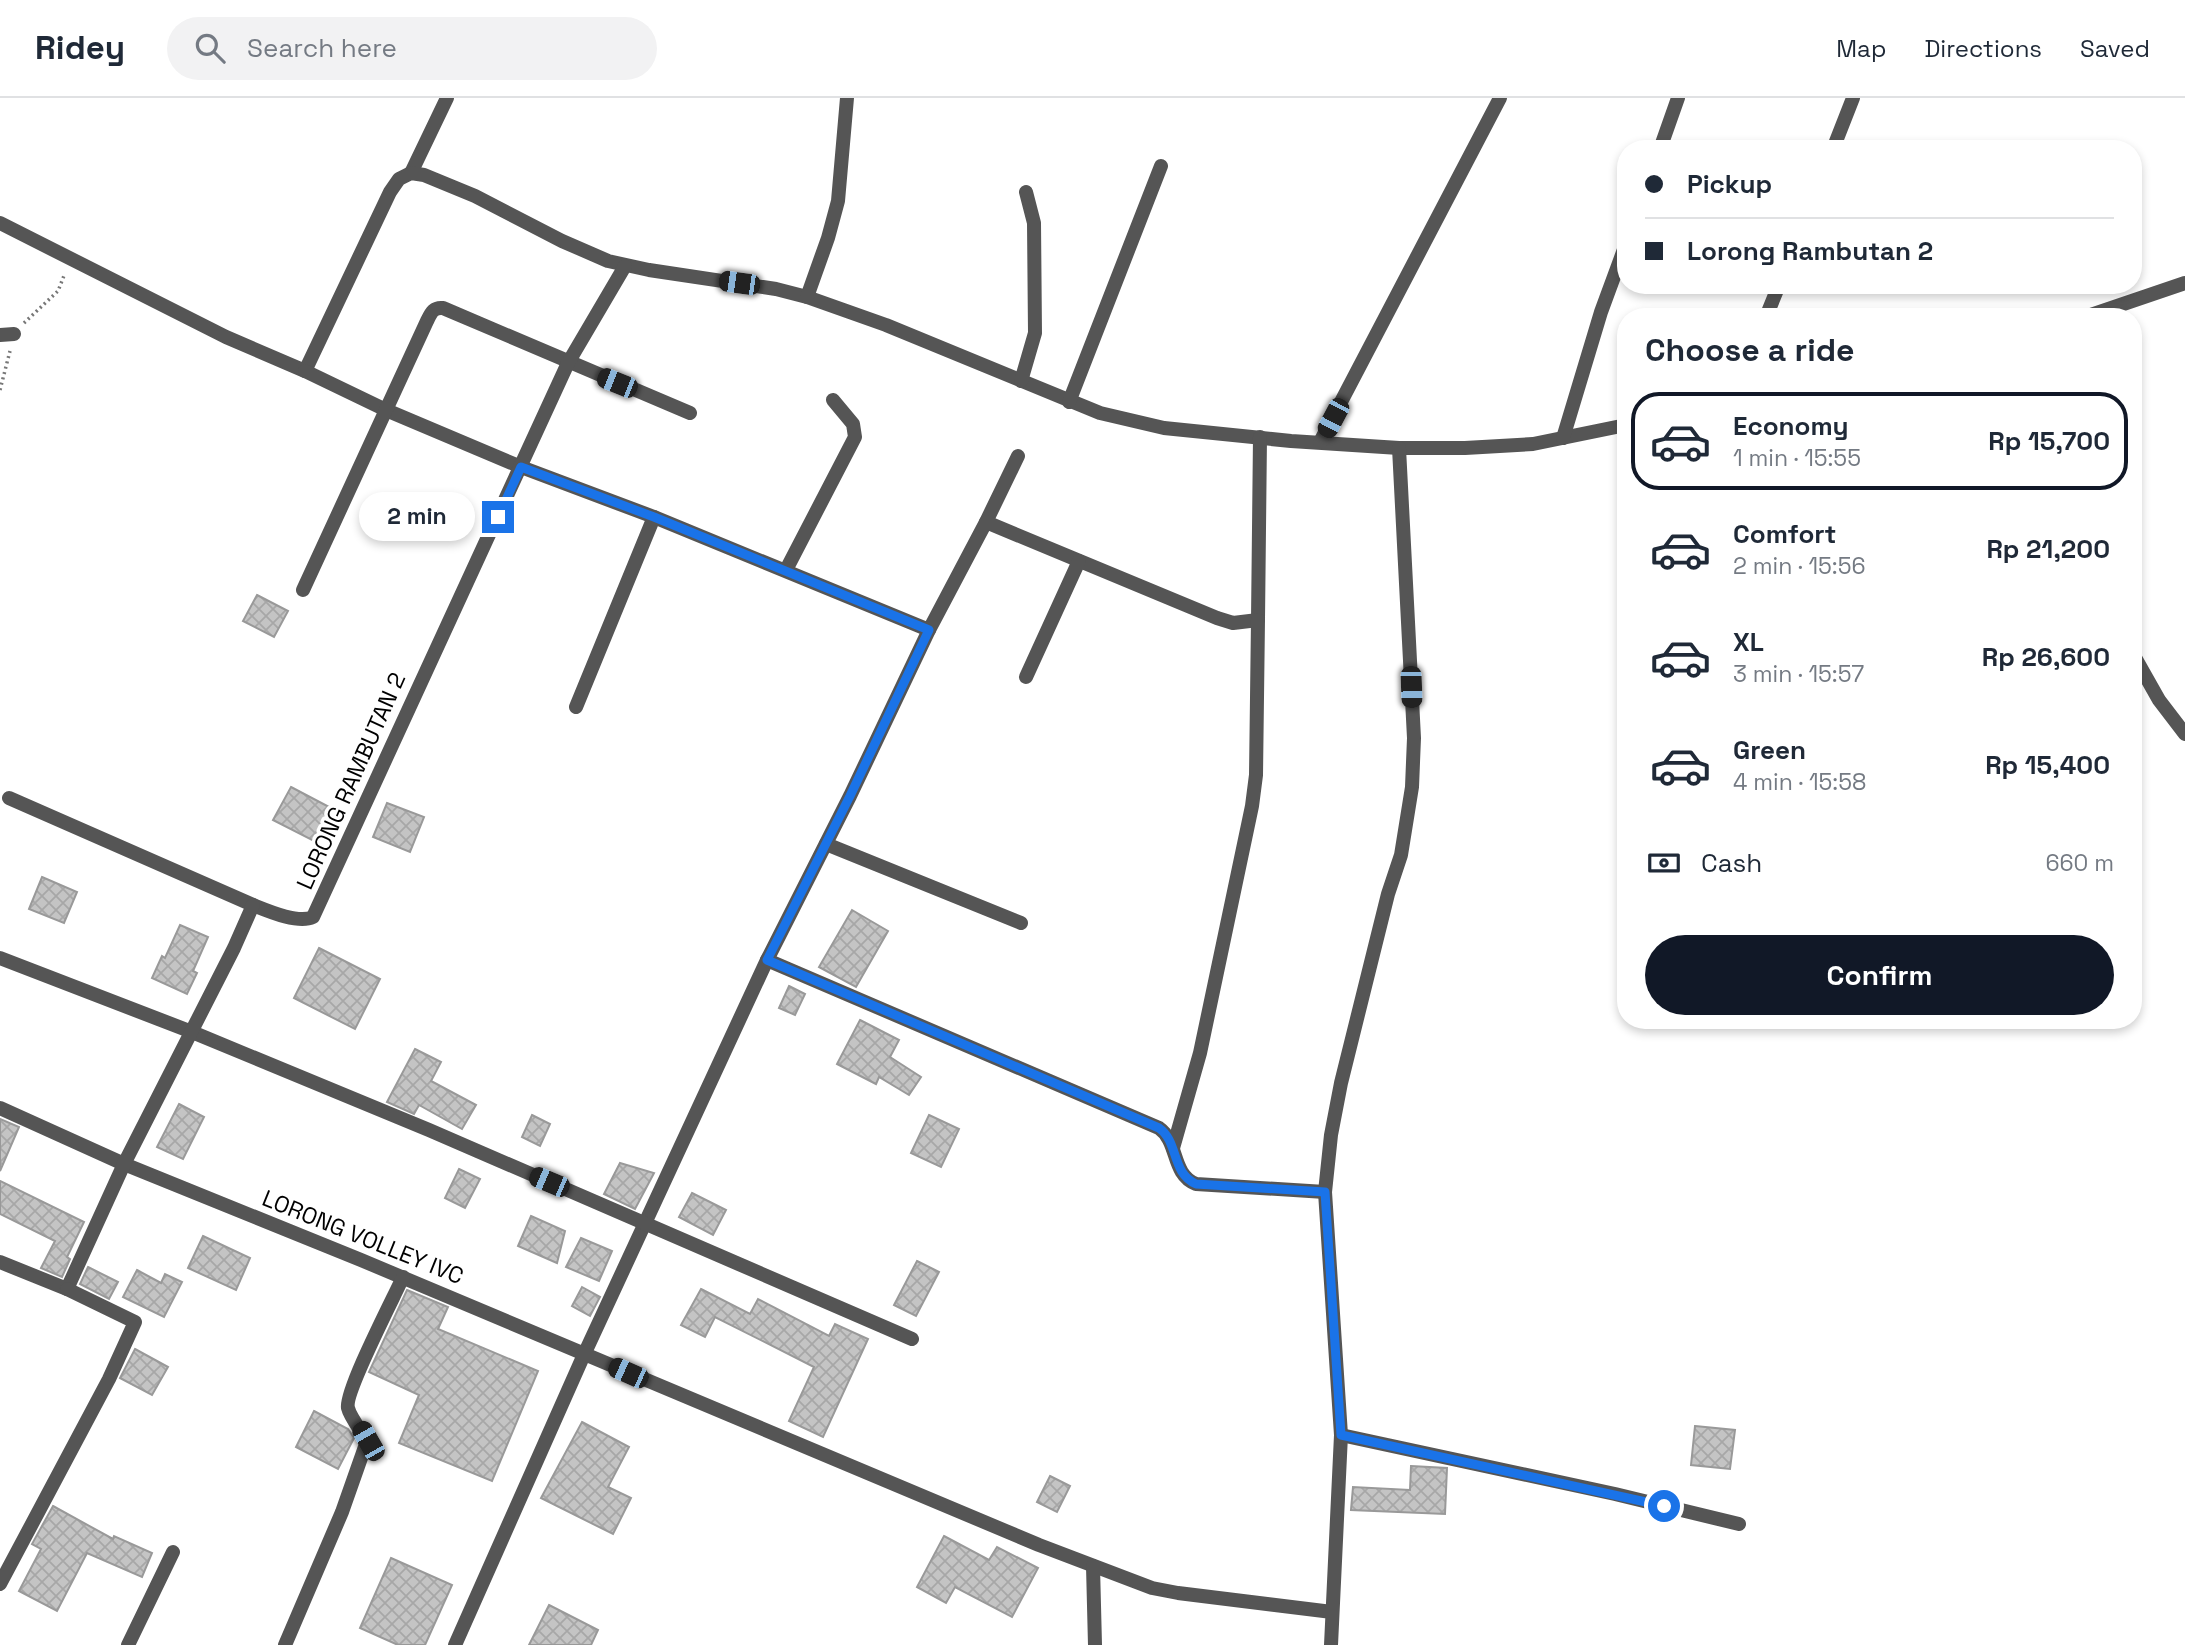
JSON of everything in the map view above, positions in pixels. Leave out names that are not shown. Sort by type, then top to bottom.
[{"type":"street","points":[[305,371],[390,191],[399,180],[411,173],[447,98]]},
{"type":"street","points":[[807,297],[838,201],[847,98]]},
{"type":"street","points":[[1321,442],[1500,98]]},
{"type":"street","points":[[1663,140],[1678,98]]},
{"type":"street","points":[[1837,140],[1853,98]]},
{"type":"street","points":[[1069,401],[1161,166]]},
{"type":"street","points":[[411,173],[424,175],[475,196],[580,250],[625,266],[776,289],[807,297],[886,325],[1069,401],[1121,419],[1164,428],[1399,447],[1465,448],[1533,444],[1617,427]]},
{"type":"street","points":[[1021,381],[1035,333],[1034,223],[1026,192]]},
{"type":"street","points":[[0,223],[226,337],[386,410],[521,467],[654,517],[929,630]]},
{"type":"street","name":"LORONG RAMBUTAN 2","points":[[9,798],[274,913],[303,920],[316,914],[568,363],[625,266]]},
{"type":"street","points":[[1563,438],[1617,268]]},
{"type":"street","points":[[2111,308],[2185,283]]},
{"type":"street","points":[[303,590],[430,313],[436,309],[443,308],[690,413]]},
{"type":"street","points":[[786,570],[855,437],[853,424],[833,400]]},
{"type":"street","points":[[1173,1148],[1200,1053],[1252,806],[1256,775],[1260,437]]},
{"type":"street","points":[[1331,1645],[1341,1435],[1325,1192],[1331,1135],[1341,1083],[1388,894],[1401,855],[1412,787],[1414,738],[1399,447]]},
{"type":"street","points":[[454,1645],[767,960],[1018,456]]},
{"type":"street","points":[[576,707],[654,517]]},
{"type":"street","points":[[986,522],[1217,618],[1233,623],[1258,621]]},
{"type":"street","points":[[1026,677],[1079,561]]},
{"type":"street","points":[[2142,670],[2159,700],[2185,734]]},
{"type":"street","points":[[826,844],[1021,923]]},
{"type":"street","points":[[67,1289],[124,1164],[253,905]]},
{"type":"street","points":[[0,958],[192,1032],[912,1339]]},
{"type":"street","points":[[767,960],[1140,1119],[1165,1133],[1183,1175],[1196,1184],[1325,1192]]},
{"type":"street","name":"LORONG VOLLEY IVC","points":[[0,1108],[124,1164],[1133,1582],[1178,1593],[1332,1612]]},
{"type":"street","points":[[0,1262],[67,1289],[135,1322],[108,1379],[0,1584]]},
{"type":"street","points":[[285,1645],[342,1512],[368,1441],[348,1408],[349,1398],[365,1356],[403,1278]]},
{"type":"street","points":[[1341,1435],[1615,1493],[1739,1524]]},
{"type":"street","points":[[128,1645],[173,1552]]},
{"type":"street","points":[[1093,1566],[1096,1645]]},
{"type":"path","points":[[0,390],[7,335],[58,291],[71,258]]},
{"type":"building","points":[[257,595],[288,611],[274,637],[243,621]]},
{"type":"building","points":[[291,787],[331,808],[314,841],[273,820]]},
{"type":"building","points":[[387,803],[424,817],[410,852],[373,837]]},
{"type":"building","points":[[42,877],[77,892],[64,923],[29,909]]},
{"type":"building","points":[[852,910],[888,931],[856,987],[819,967]]},
{"type":"building","points":[[180,925],[208,937],[193,971],[197,973],[187,994],[152,978],[162,956],[165,958]]},
{"type":"building","points":[[319,948],[380,979],[355,1029],[294,998]]},
{"type":"building","points":[[789,986],[805,994],[795,1015],[779,1008]]},
{"type":"building","points":[[860,1020],[899,1040],[890,1057],[921,1077],[909,1095],[879,1077],[876,1084],[837,1064]]},
{"type":"building","points":[[415,1049],[441,1062],[431,1081],[476,1105],[462,1129],[419,1105],[414,1114],[387,1102]]},
{"type":"building","points":[[179,1104],[204,1117],[183,1159],[157,1147]]},
{"type":"building","points":[[532,1115],[550,1124],[540,1146],[522,1137]]},
{"type":"building","points":[[929,1115],[959,1129],[941,1167],[911,1153]]},
{"type":"building","points":[[0,1119],[19,1127],[0,1171]]},
{"type":"building","points":[[620,1163],[654,1173],[635,1209],[604,1194]]},
{"type":"building","points":[[459,1169],[480,1179],[465,1208],[445,1198]]},
{"type":"building","points":[[0,1181],[84,1222],[67,1257],[70,1259],[62,1277],[41,1268],[55,1241],[0,1214]]},
{"type":"building","points":[[692,1193],[726,1210],[713,1235],[679,1217]]},
{"type":"building","points":[[531,1216],[565,1231],[557,1263],[518,1246]]},
{"type":"building","points":[[203,1236],[250,1258],[236,1290],[188,1268]]},
{"type":"building","points":[[581,1238],[612,1251],[599,1281],[566,1267]]},
{"type":"building","points":[[917,1261],[939,1272],[916,1316],[894,1305]]},
{"type":"building","points":[[88,1267],[118,1282],[109,1299],[80,1284]]},
{"type":"building","points":[[137,1270],[161,1283],[165,1274],[182,1282],[164,1317],[123,1297]]},
{"type":"building","points":[[582,1287],[600,1297],[590,1316],[572,1306]]},
{"type":"building","points":[[701,1289],[750,1314],[758,1299],[829,1336],[835,1324],[868,1339],[823,1437],[789,1421],[814,1367],[715,1317],[705,1337],[681,1325]]},
{"type":"building","points":[[407,1290],[448,1307],[438,1329],[538,1371],[492,1481],[399,1443],[419,1395],[369,1372]]},
{"type":"building","points":[[135,1349],[168,1367],[152,1395],[120,1378]]},
{"type":"building","points":[[314,1411],[348,1429],[354,1438],[338,1469],[296,1447]]},
{"type":"building","points":[[582,1422],[629,1447],[608,1487],[631,1498],[613,1534],[541,1498]]},
{"type":"building","points":[[1695,1426],[1735,1430],[1730,1469],[1691,1465]]},
{"type":"building","points":[[1411,1466],[1447,1468],[1445,1514],[1351,1510],[1353,1487],[1410,1490]]},
{"type":"building","points":[[1050,1476],[1070,1486],[1057,1512],[1037,1502]]},
{"type":"building","points":[[53,1506],[113,1539],[114,1536],[152,1553],[142,1577],[87,1553],[57,1611],[19,1591],[41,1549],[32,1544]]},
{"type":"building","points":[[944,1536],[989,1560],[997,1547],[1038,1568],[1012,1617],[955,1587],[946,1603],[917,1587]]},
{"type":"building","points":[[391,1558],[452,1585],[425,1645],[398,1645],[360,1628]]},
{"type":"building","points":[[549,1605],[598,1630],[591,1645],[529,1645]]},
{"type":"route","points":[[498,517],[521,467],[654,517],[929,630],[882,731],[767,960],[1159,1128],[1169,1139],[1183,1175],[1196,1184],[1325,1192],[1341,1435],[1615,1493],[1664,1506]]}]
